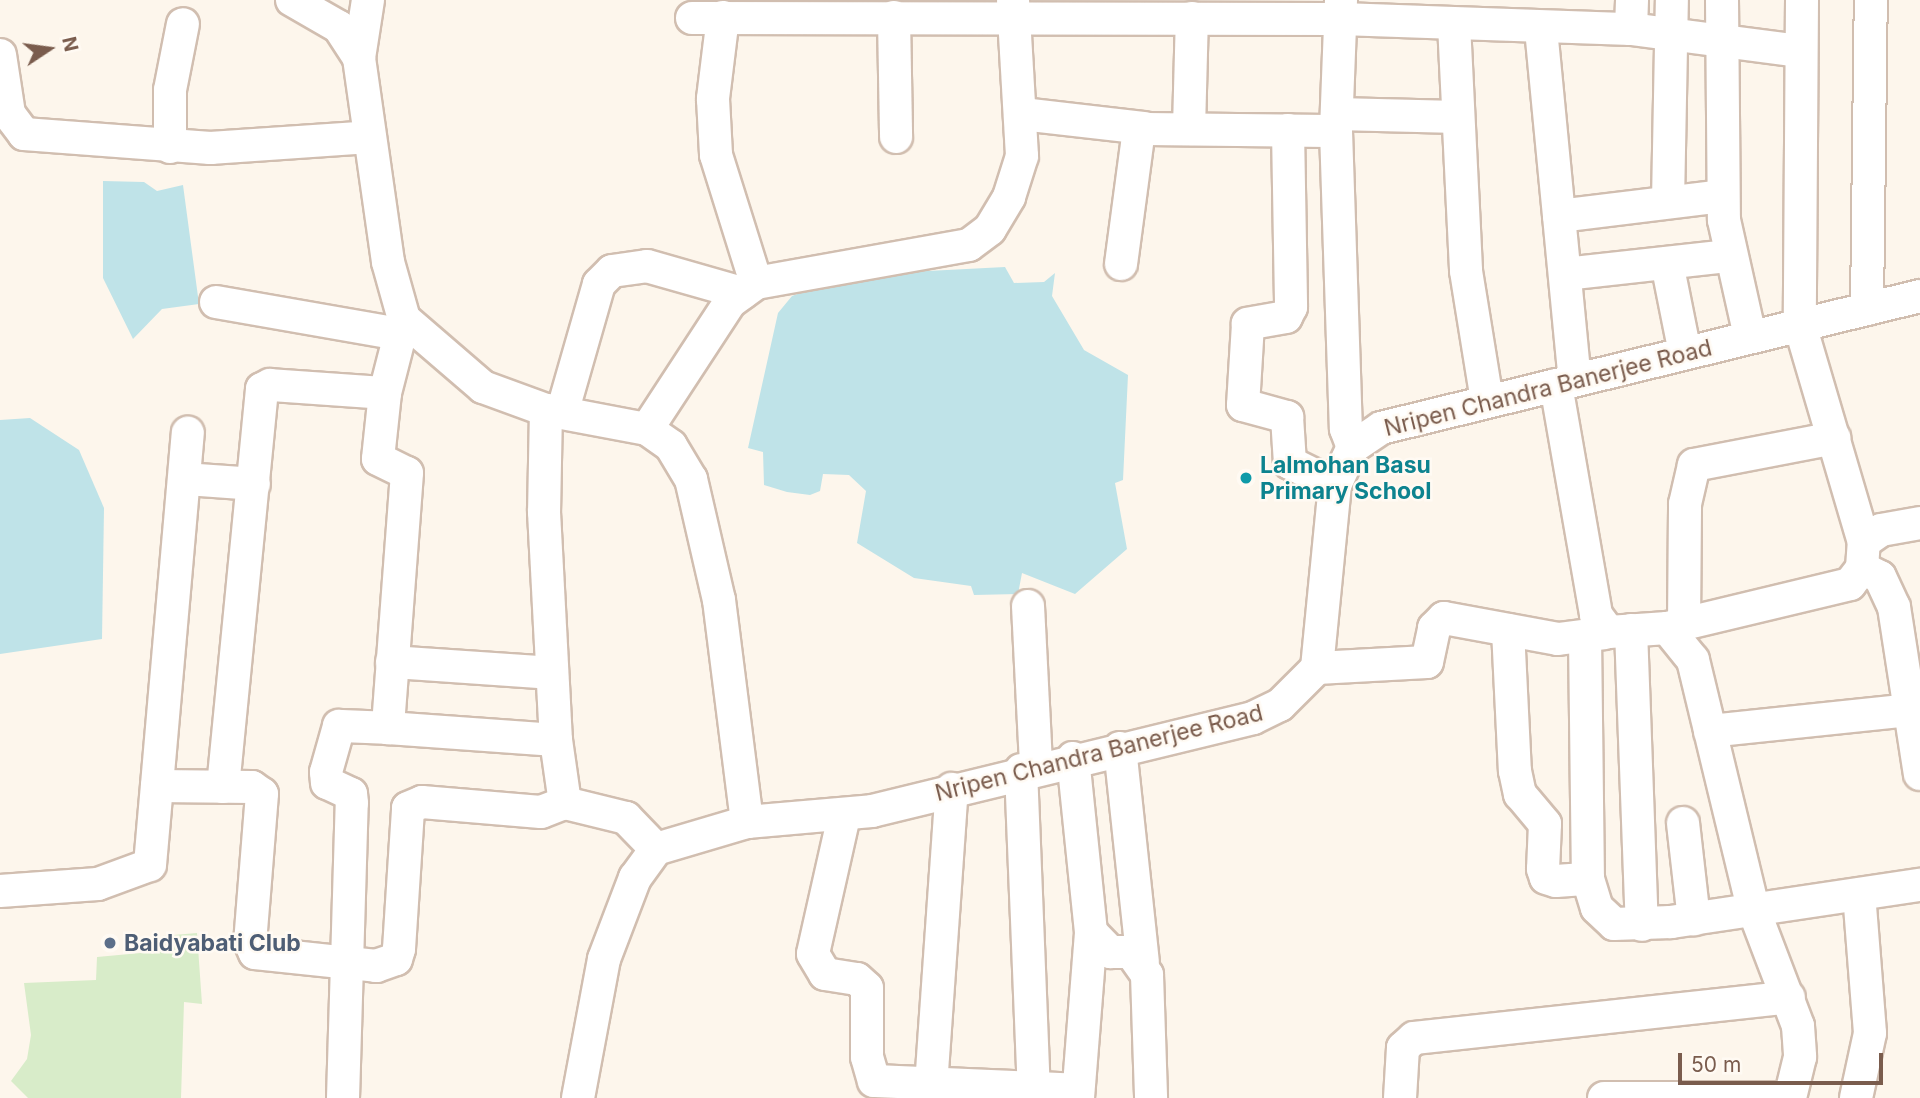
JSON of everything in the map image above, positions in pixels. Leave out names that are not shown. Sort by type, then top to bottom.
[{"type":"street","points":[[292,0],[340,27],[359,58]]},
{"type":"street","points":[[1668,202],[1669,33],[1672,0]]},
{"type":"street","points":[[1723,0],[1720,37],[1722,196],[1729,256],[1750,336]]},
{"type":"street","points":[[1802,0],[1800,325],[1863,554],[1889,590],[1920,774]]},
{"type":"street","points":[[1867,309],[1871,0]]},
{"type":"street","points":[[367,1],[359,58],[388,261],[402,327],[385,393],[378,464],[407,473],[388,728]]},
{"type":"street","points":[[692,18],[797,8],[886,11],[1014,8],[1192,18],[1341,9],[1434,16],[1541,29],[1631,15],[1669,33],[1720,37],[1801,51]]},
{"type":"street","points":[[565,803],[556,740],[544,513],[554,412],[599,284],[612,271],[647,266],[749,288],[970,245],[989,229],[1009,197],[1021,156],[1022,114],[1014,8]]},
{"type":"street","points":[[1341,9],[1337,123],[1346,429],[1353,447],[1335,485],[1317,668],[1427,662],[1434,628],[1444,618],[1508,630],[1609,633],[1675,626],[1850,584],[1863,554],[1881,530],[1920,523]]},
{"type":"street","points":[[886,11],[896,137]]},
{"type":"street","points":[[1434,16],[1458,117],[1466,271],[1487,401]]},
{"type":"street","points":[[723,17],[713,99],[716,155],[749,288]]},
{"type":"street","points":[[1189,129],[1192,18]]},
{"type":"street","points":[[170,147],[170,90],[183,24]]},
{"type":"street","points":[[1541,29],[1565,274],[1566,382],[1586,585],[1609,633],[1638,824],[1642,925]]},
{"type":"street","points":[[0,55],[8,129],[24,134],[170,147],[370,137]]},
{"type":"street","points":[[1022,114],[1145,128],[1288,130],[1337,123],[1458,117]]},
{"type":"street","points":[[1121,264],[1136,131],[1145,128]]},
{"type":"street","points":[[1288,130],[1291,307],[1286,317],[1248,324],[1243,405],[1287,417],[1290,463],[1335,485]]},
{"type":"street","points":[[1559,216],[1722,196]]},
{"type":"street","points":[[1565,274],[1729,256]]},
{"type":"street","points":[[1667,263],[1685,353]]},
{"type":"street","points":[[647,429],[730,302],[749,288]]},
{"type":"street","name":"Nripen Chandra Banerjee Road","points":[[1353,447],[1381,428],[1920,296]]},
{"type":"street","points":[[216,302],[402,327],[484,387],[554,412],[647,429],[671,446],[691,479],[719,600],[747,822]]},
{"type":"street","points":[[223,787],[263,386],[385,393]]},
{"type":"street","points":[[0,891],[67,889],[147,870],[157,786],[188,433]]},
{"type":"street","points":[[1604,1098],[1790,1098],[1800,1057],[1789,997],[1753,908],[1692,660],[1675,626],[1685,505],[1694,465],[1833,438]]},
{"type":"street","points":[[185,479],[254,484]]},
{"type":"street","points":[[1028,607],[1034,1089]]},
{"type":"street","points":[[1508,630],[1515,771],[1520,794],[1545,824],[1542,869],[1546,878],[1556,881],[1588,879]]},
{"type":"street","points":[[1609,633],[1588,879],[1597,908],[1614,924],[1642,925],[1694,919],[1753,908],[1920,885]]},
{"type":"street","points":[[392,662],[552,673]]},
{"type":"street","name":"Nripen Chandra Banerjee Road","points":[[656,849],[747,822],[844,816],[1029,768],[1253,718],[1280,705],[1317,668]]},
{"type":"street","points":[[1710,731],[1910,710]]},
{"type":"street","points":[[343,1098],[352,803],[351,794],[327,783],[326,772],[339,726],[556,740]]},
{"type":"street","points":[[1120,748],[1143,962],[1152,1098]]},
{"type":"street","points":[[844,816],[816,964],[825,974],[857,979],[867,988],[867,1058],[874,1081],[931,1086],[1034,1089],[1078,1094],[1091,932],[1073,758]]},
{"type":"street","points":[[157,786],[252,787],[266,804],[253,949],[346,964],[376,966],[396,959],[408,808],[414,803],[541,811],[565,803],[626,818],[656,849],[635,878],[604,959],[578,1098]]},
{"type":"street","points":[[931,1086],[952,789]]},
{"type":"street","points":[[1638,824],[1732,822]]},
{"type":"street","points":[[1683,823],[1694,919]]},
{"type":"street","points":[[1856,1098],[1870,1032],[1859,894]]},
{"type":"street","points":[[1091,932],[1100,946],[1131,952],[1143,962]]},
{"type":"street","points":[[1400,1098],[1403,1048],[1415,1038],[1789,997]]},
{"type":"green space","points":[[197,933],[202,1004],[184,1002],[181,1098],[28,1098],[11,1081],[27,1059],[31,1035],[24,983],[96,980],[97,957],[162,951],[162,936]]},
{"type":"water","points":[[103,181],[144,182],[157,191],[183,185],[199,304],[162,309],[133,339],[103,278]]},
{"type":"water","points":[[1005,267],[1014,283],[1044,282],[1055,273],[1052,296],[1084,350],[1128,375],[1123,480],[1115,483],[1127,549],[1075,594],[1022,573],[1018,594],[974,595],[971,586],[914,578],[857,543],[866,491],[849,475],[823,474],[820,491],[810,495],[787,492],[764,485],[763,452],[748,448],[778,313],[792,296],[850,275]]},
{"type":"water","points":[[30,418],[79,450],[104,508],[102,639],[0,654],[0,420]]},
{"type":"place","name":"Lalmohan Basu Primary School","points":[[1246,478]]},
{"type":"place","name":"Baidyabati Club","points":[[110,943]]}]
